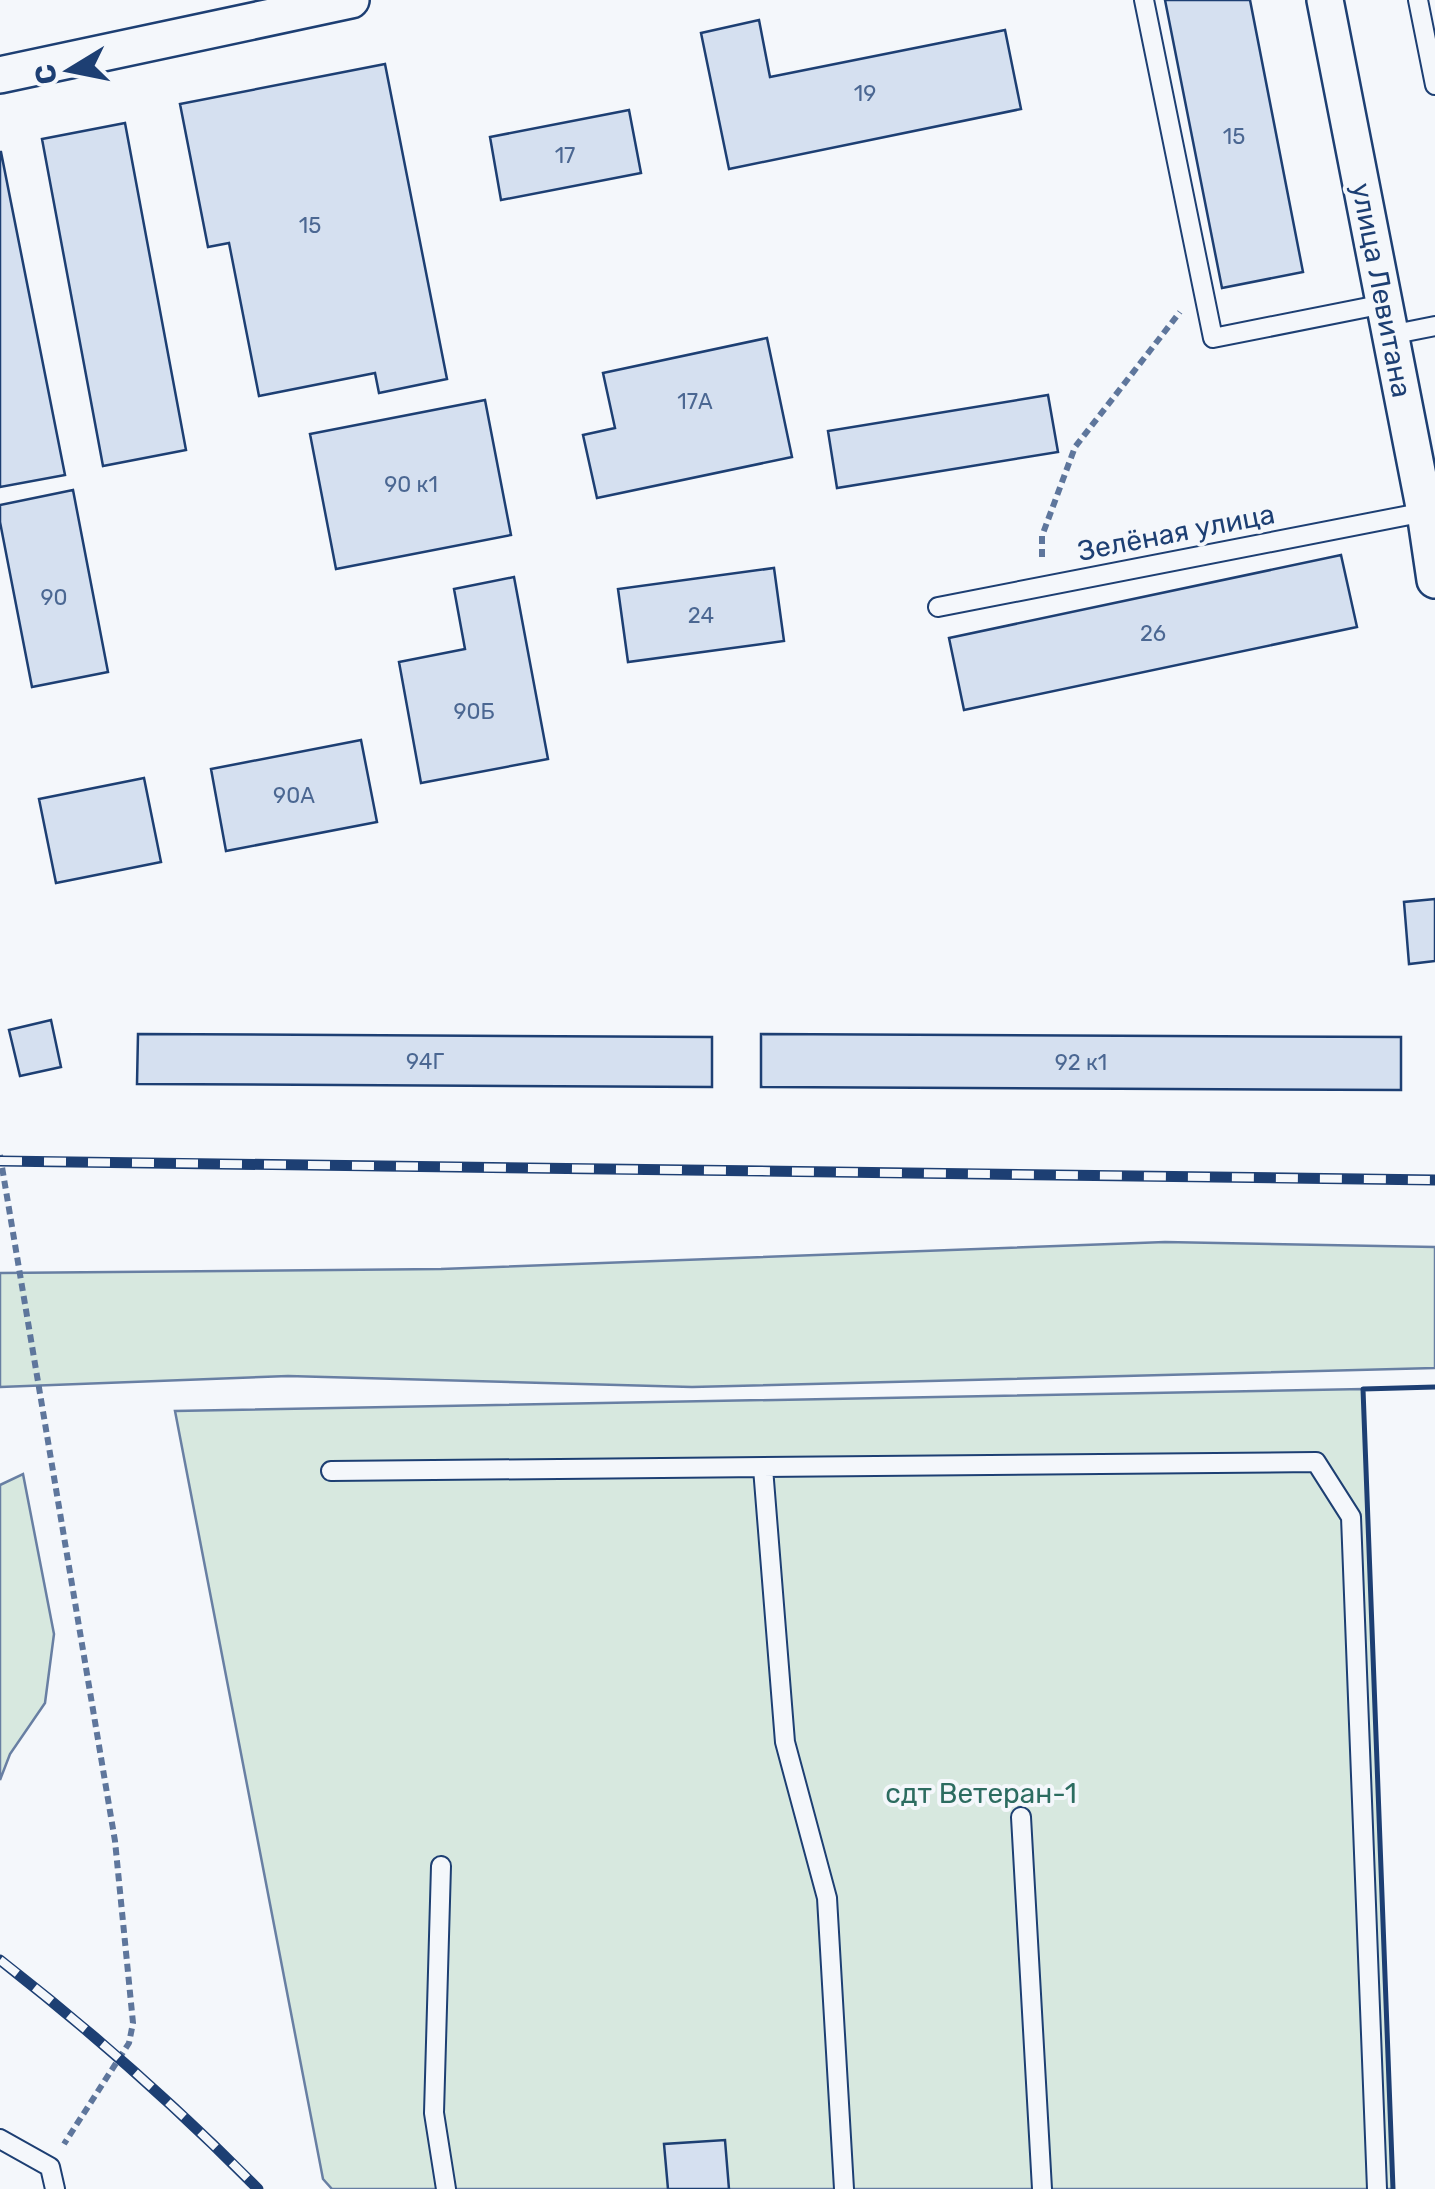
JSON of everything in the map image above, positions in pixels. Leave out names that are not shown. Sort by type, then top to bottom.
[{"type":"street","points":[[0,75],[351,0]]},
{"type":"street","name":"улица Левитана","points":[[1325,0],[1387,320],[1427,494],[1435,580]]},
{"type":"lane","points":[[1144,0],[1213,338],[1387,320],[1435,326]]},
{"type":"lane","points":[[1418,0],[1435,85]]},
{"type":"lane","name":"Зелёная улица","points":[[938,607],[1041,587],[1427,494]]},
{"type":"lane","points":[[331,1471],[1316,1462],[1352,1516],[1377,2189]]},
{"type":"lane","points":[[764,1468],[785,1742],[827,1898],[844,2189]]},
{"type":"lane","points":[[1021,1817],[1042,2189]]},
{"type":"lane","points":[[441,1866],[434,2113],[446,2189]]},
{"type":"lane","points":[[0,2139],[50,2167],[55,2189]]},
{"type":"path","points":[[1041,587],[1042,536],[1075,447],[1202,283]]},
{"type":"path","points":[[0,1155],[115,1841],[133,2023],[128,2042],[50,2167]]},
{"type":"green space","points":[[1165,1242],[1435,1247],[1435,1368],[692,1387],[288,1376],[0,1387],[0,1273],[441,1269]]},
{"type":"green space","name":"сдт Ветеран-1","points":[[1363,1389],[1393,2189],[332,2189],[323,2179],[175,1411]]},
{"type":"green space","points":[[23,1474],[54,1634],[45,1703],[10,1754],[0,1780],[0,1485]]},
{"type":"building","points":[[1165,0],[1250,0],[1303,272],[1222,288]]},
{"type":"building","points":[[759,20],[770,77],[1005,30],[1021,109],[729,169],[701,33]]},
{"type":"building","points":[[385,64],[447,379],[379,393],[375,373],[259,396],[229,243],[208,247],[180,104]]},
{"type":"building","points":[[629,110],[641,173],[501,200],[490,137]]},
{"type":"building","points":[[125,123],[186,450],[103,466],[42,139]]},
{"type":"building","points":[[0,152],[65,475],[0,487]]},
{"type":"building","points":[[767,338],[792,457],[597,498],[583,435],[615,428],[603,373]]},
{"type":"building","points":[[1048,395],[1058,452],[837,488],[828,431]]},
{"type":"building","points":[[485,400],[511,535],[336,569],[310,434]]},
{"type":"building","points":[[73,490],[108,672],[32,687],[0,505]]},
{"type":"building","points":[[1341,555],[1357,627],[964,710],[949,638]]},
{"type":"building","points":[[774,568],[784,641],[628,662],[618,589]]},
{"type":"building","points":[[514,577],[548,759],[421,783],[399,662],[465,649],[454,589]]},
{"type":"building","points":[[361,740],[377,822],[226,851],[211,769]]},
{"type":"building","points":[[144,778],[161,862],[56,883],[39,799]]},
{"type":"building","points":[[1435,899],[1435,961],[1409,964],[1404,902]]},
{"type":"building","points":[[51,1020],[61,1067],[20,1076],[9,1030]]},
{"type":"building","points":[[138,1034],[712,1037],[712,1087],[137,1084]]},
{"type":"building","points":[[761,1034],[1401,1037],[1401,1090],[761,1087]]},
{"type":"building","points":[[725,2140],[729,2189],[668,2189],[664,2144]]},
{"type":"railway","points":[[0,1161],[1435,1180]]},
{"type":"railway","points":[[0,1960],[133,2070],[258,2189]]},
{"type":"wall","points":[[1393,2189],[1363,1389],[1435,1387]]}]
